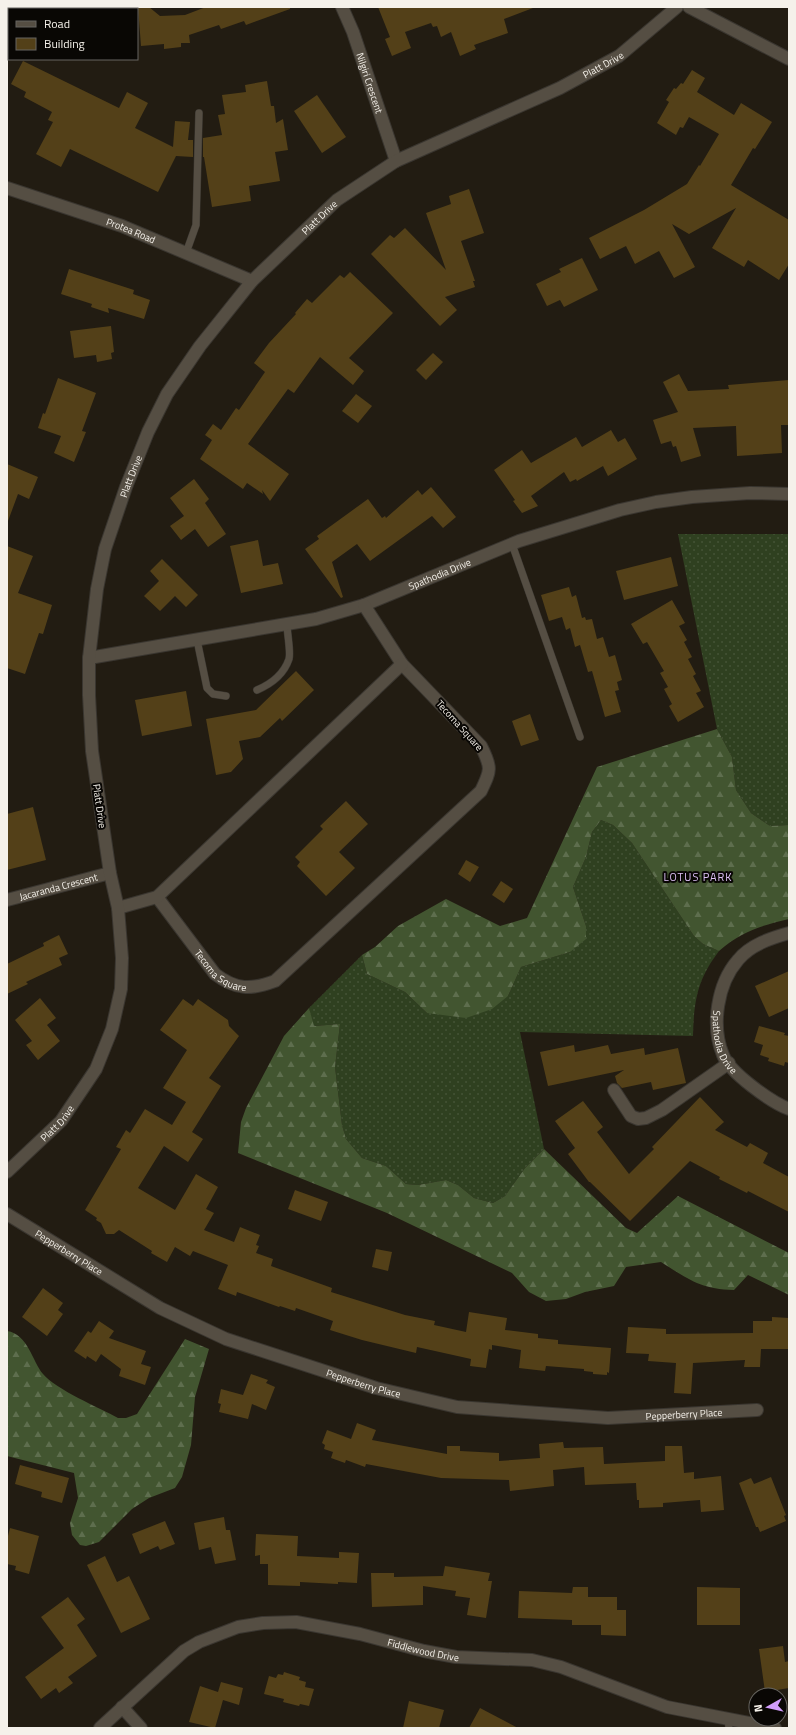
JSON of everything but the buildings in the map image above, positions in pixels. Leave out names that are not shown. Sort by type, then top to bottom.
[{"type":"street","name":"Nilgiri Crescent","points":[[342,7],[353,32],[396,161]]},
{"type":"street","name":"Platt Drive","points":[[7,1172],[61,1121],[96,1069],[112,1029],[121,989],[122,958],[118,908],[110,873],[92,751],[89,658],[97,589],[105,549],[126,487],[148,432],[167,394],[196,352],[252,281],[337,200],[396,161],[560,88],[619,56],[677,7]]},
{"type":"street","points":[[688,7],[789,59]]},
{"type":"street","name":"Protea Road","points":[[7,188],[122,226],[252,281]]},
{"type":"street","name":"Spathodia Drive","points":[[89,658],[316,619],[364,605],[512,544],[620,510],[656,502],[692,497],[743,493],[789,494]]},
{"type":"street","name":"Tecoma Square","points":[[157,897],[215,974],[234,986],[259,987],[275,981],[481,791],[489,774],[489,761],[481,746],[402,664],[364,605]]},
{"type":"street","points":[[118,908],[157,897],[402,664]]},
{"type":"street","name":"Jacaranda Crescent","points":[[7,900],[110,873]]},
{"type":"street","name":"Spathodia Drive","points":[[789,933],[759,944],[739,959],[725,978],[719,1004],[717,1032],[724,1057],[739,1074],[759,1092],[781,1106],[789,1109]]},
{"type":"street","points":[[614,1090],[631,1116],[638,1119],[646,1118],[662,1110],[729,1063]]},
{"type":"street","name":"Pepperberry Place","points":[[7,1214],[147,1300],[226,1339],[376,1388],[457,1408],[608,1418],[757,1410]]},
{"type":"street","name":"Fiddlewood Drive","points":[[100,1728],[184,1651],[199,1642],[238,1627],[263,1623],[296,1622],[360,1634],[424,1651],[456,1657],[532,1660],[561,1667],[667,1707],[728,1724],[775,1728]]},
{"type":"street","points":[[122,1707],[141,1728]]},
{"type":"lane","points":[[186,253],[196,225],[198,113]]},
{"type":"lane","points":[[512,544],[580,737]]},
{"type":"lane","points":[[257,690],[278,678],[289,659],[287,624]]},
{"type":"lane","points":[[197,640],[207,688],[213,694],[226,696]]},
{"type":"green space","points":[[678,534],[789,534],[789,825],[770,826],[751,813],[736,790],[732,757],[717,729]]},
{"type":"green space","points":[[717,729],[732,757],[736,790],[751,813],[770,826],[789,825],[789,919],[752,930],[727,944],[719,951],[703,944],[694,936],[632,843],[613,825],[601,820],[592,832],[586,857],[573,887],[586,926],[586,939],[570,952],[521,967],[508,996],[492,1009],[466,1018],[427,1013],[405,992],[367,974],[362,955],[375,947],[398,926],[446,899],[500,926],[527,918],[597,767]]},
{"type":"green space","points":[[601,820],[613,825],[632,843],[694,936],[703,944],[719,951],[701,981],[694,1012],[693,1036],[520,1032],[544,1149],[525,1168],[505,1196],[493,1203],[474,1198],[458,1185],[446,1180],[418,1185],[406,1184],[386,1166],[362,1158],[346,1139],[342,1125],[335,1067],[340,1024],[313,1026],[309,1008],[362,955],[367,974],[405,992],[427,1013],[508,996],[521,967],[570,952],[586,926],[573,887],[586,857],[592,832]]},
{"type":"green space","points":[[309,1008],[314,1026],[340,1024],[335,1067],[342,1125],[346,1139],[362,1158],[386,1166],[406,1184],[418,1185],[446,1180],[458,1185],[474,1198],[493,1203],[505,1196],[525,1168],[544,1149],[626,1228],[637,1233],[678,1196],[789,1253],[789,1295],[748,1275],[734,1290],[712,1288],[687,1278],[661,1262],[626,1267],[614,1286],[585,1292],[566,1299],[546,1301],[529,1292],[512,1273],[387,1213],[238,1153],[241,1122],[246,1108],[284,1036]]},
{"type":"green space","points":[[7,1331],[14,1333],[25,1342],[39,1369],[49,1380],[67,1392],[118,1418],[126,1418],[137,1414],[185,1339],[209,1349],[195,1397],[191,1445],[182,1477],[175,1488],[149,1498],[132,1509],[99,1542],[86,1546],[80,1545],[72,1535],[70,1523],[78,1498],[74,1473],[7,1456]]},
{"type":"district","name":"LOTUS PARK","points":[[698,877]]}]
